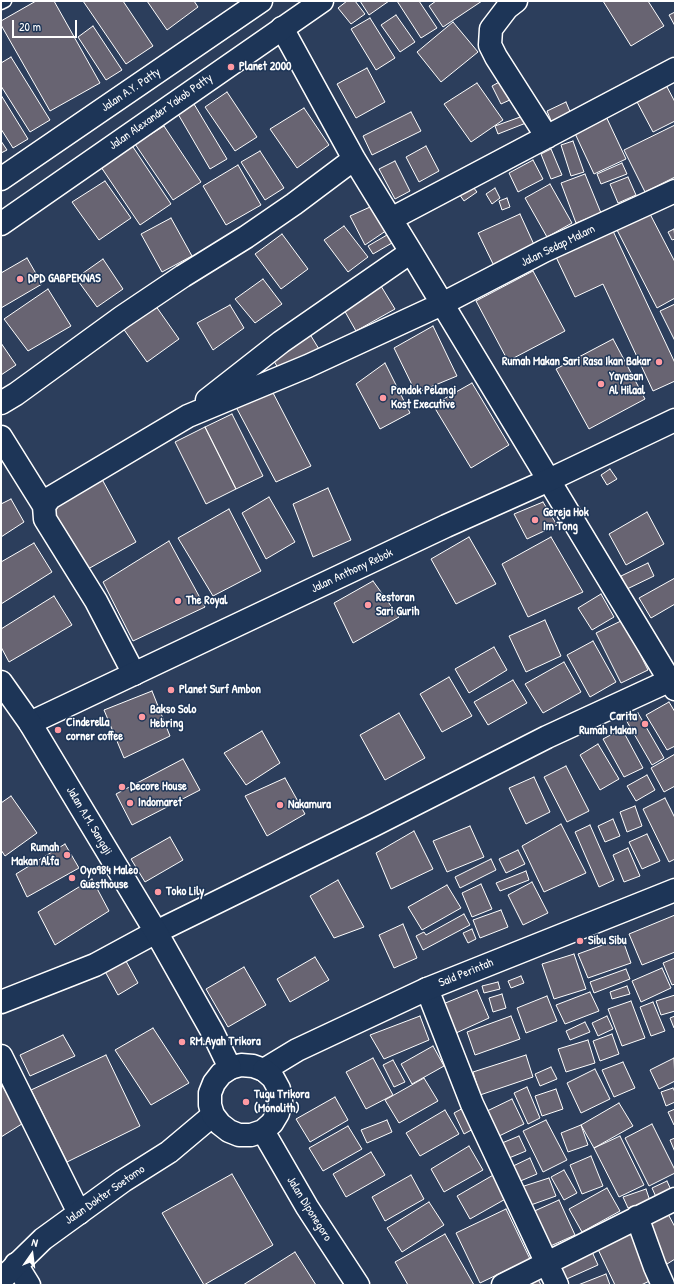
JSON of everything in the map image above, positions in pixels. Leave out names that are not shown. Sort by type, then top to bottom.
[{"type":"main road","name":"Jalan A.Y. Patty","points":[[1,179],[261,1]]},
{"type":"main road","name":"Jalan Alexander Yakob Patty","points":[[1,224],[322,1]]},
{"type":"main road","points":[[516,1],[507,8],[491,30],[490,45],[496,57],[547,136]]},
{"type":"main road","points":[[1,1002],[95,965],[156,932],[367,829],[547,737],[673,682],[354,159],[282,28]]},
{"type":"main road","points":[[391,219],[675,69]]},
{"type":"main road","points":[[1,403],[16,394],[182,276],[270,221],[354,159]]},
{"type":"main road","name":"Jalan Sedap Malam","points":[[188,416],[308,366],[442,304],[544,251],[675,191]]},
{"type":"main road","points":[[44,506],[46,501],[56,494],[188,416],[281,342],[412,252]]},
{"type":"main road","name":"Jalan Anthony Rebok","points":[[30,723],[446,526],[549,480],[675,420]]},
{"type":"main road","points":[[1,436],[44,506],[45,519],[96,601],[134,674]]},
{"type":"main road","name":"Jalan A.M. Sangaji","points":[[1,682],[30,723],[156,932],[213,1033],[230,1068]]},
{"type":"main road","name":"Said Perintah","points":[[264,1070],[297,1050],[426,989],[675,890]]},
{"type":"main road","points":[[426,989],[472,1104],[557,1285]]},
{"type":"main road","points":[[1,1056],[79,1213]]},
{"type":"main road","points":[[241,1065],[253,1066],[264,1070],[273,1078],[279,1089],[281,1101],[278,1113],[272,1123],[263,1131],[251,1135],[239,1135],[229,1131],[220,1124],[213,1115],[210,1105],[210,1093],[214,1083],[221,1074],[230,1068],[241,1065]]},
{"type":"main road","name":"Jalan Dokter Soetomo","points":[[1,1280],[43,1239],[123,1181],[169,1152],[213,1115]]},
{"type":"main road","name":"Jalan Diponegoro","points":[[263,1131],[307,1207],[358,1285]]},
{"type":"main road","points":[[503,1285],[675,1199]]},
{"type":"main road","points":[[637,1217],[663,1285]]},
{"type":"main road","points":[[16,1264],[29,1285]]},
{"type":"lane","points":[[1,3],[5,1]]},
{"type":"building","points":[[36,1],[54,1],[100,83],[50,111],[1,25],[1,21]]},
{"type":"building","points":[[83,1],[123,1],[153,46],[126,64]]},
{"type":"building","points":[[147,1],[194,1],[198,7],[167,30]]},
{"type":"building","points":[[347,1],[355,1],[365,14],[351,24],[338,8]]},
{"type":"building","points":[[360,1],[389,1],[369,15]]},
{"type":"building","points":[[397,1],[419,1],[437,28],[421,38]]},
{"type":"building","points":[[436,1],[482,1],[443,27],[429,6]]},
{"type":"building","points":[[603,1],[648,1],[664,26],[631,46]]},
{"type":"building","points":[[675,12],[675,26],[669,15]]},
{"type":"building","points":[[396,15],[415,42],[400,52],[381,25]]},
{"type":"building","points":[[370,18],[395,58],[376,70],[351,29]]},
{"type":"building","points":[[453,22],[478,52],[441,82],[417,52]]},
{"type":"building","points":[[93,26],[122,70],[106,80],[78,37]]},
{"type":"building","points":[[11,57],[50,120],[30,132],[1,86],[1,63]]},
{"type":"building","points":[[367,68],[385,102],[356,118],[337,84]]},
{"type":"building","points":[[503,80],[512,99],[501,104],[492,86]]},
{"type":"building","points":[[477,83],[503,120],[471,142],[444,104]]},
{"type":"building","points":[[666,85],[675,102],[675,121],[653,132],[636,100]]},
{"type":"building","points":[[227,92],[257,137],[235,151],[205,107]]},
{"type":"building","points":[[1,95],[28,139],[13,148],[1,129]]},
{"type":"building","points":[[566,102],[571,114],[552,123],[547,111]]},
{"type":"building","points":[[194,104],[227,159],[210,169],[178,114]]},
{"type":"building","points":[[304,108],[329,145],[297,168],[270,129]]},
{"type":"building","points":[[603,110],[626,159],[594,174],[571,125]]},
{"type":"building","points":[[411,112],[421,131],[372,155],[363,136]]},
{"type":"building","points":[[523,116],[526,123],[498,134],[495,126]]},
{"type":"building","points":[[675,125],[675,177],[645,192],[624,150]]},
{"type":"building","points":[[164,126],[201,182],[173,200],[135,144]]},
{"type":"building","points":[[1,141],[7,150],[1,153]]},
{"type":"building","points":[[573,141],[584,172],[571,176],[561,145]]},
{"type":"building","points":[[131,144],[171,204],[140,225],[99,164]]},
{"type":"building","points":[[426,146],[439,171],[419,182],[406,157]]},
{"type":"building","points":[[551,149],[562,175],[551,179],[541,154]]},
{"type":"building","points":[[260,151],[284,188],[265,200],[241,162]]},
{"type":"building","points":[[533,160],[543,179],[518,192],[509,173]]},
{"type":"building","points":[[395,161],[410,191],[395,199],[379,169]]},
{"type":"building","points":[[622,163],[627,174],[601,184],[597,174]]},
{"type":"building","points":[[238,165],[261,205],[226,225],[203,186]]},
{"type":"building","points":[[585,174],[601,213],[576,223],[561,183]]},
{"type":"building","points":[[628,177],[636,195],[618,203],[610,184]]},
{"type":"building","points":[[105,181],[131,218],[99,240],[72,202]]},
{"type":"building","points":[[469,182],[477,192],[464,201],[457,191]]},
{"type":"building","points":[[550,184],[572,223],[547,237],[525,198]]},
{"type":"building","points":[[495,188],[500,198],[492,204],[486,194]]},
{"type":"building","points":[[507,198],[510,207],[502,210],[499,201]]},
{"type":"building","points":[[379,203],[393,226],[365,245],[350,216]]},
{"type":"building","points":[[520,214],[536,249],[495,268],[478,233]]},
{"type":"building","points":[[650,214],[675,262],[675,298],[657,308],[617,230]]},
{"type":"building","points":[[171,218],[192,256],[162,272],[141,234]]},
{"type":"building","points":[[344,226],[368,257],[348,272],[324,240]]},
{"type":"building","points":[[674,229],[675,239],[672,240],[668,232]]},
{"type":"building","points":[[613,231],[675,363],[675,381],[653,391],[603,284],[575,297],[556,257]]},
{"type":"building","points":[[282,234],[308,269],[281,289],[255,254]]},
{"type":"building","points":[[387,235],[392,243],[373,254],[368,246]]},
{"type":"building","name":"DPD GABPEKNAS","points":[[27,258],[42,284],[1,308],[1,273]]},
{"type":"building","points":[[103,259],[123,289],[97,307],[76,278]]},
{"type":"building","points":[[533,271],[565,331],[508,361],[476,301]]},
{"type":"building","points":[[263,279],[282,304],[255,323],[235,299]]},
{"type":"building","points":[[381,286],[395,309],[356,331],[343,308]]},
{"type":"building","points":[[48,289],[71,326],[28,351],[4,319]]},
{"type":"building","points":[[153,302],[179,339],[147,362],[120,324]]},
{"type":"building","points":[[675,304],[675,341],[660,311]]},
{"type":"building","points":[[230,305],[244,328],[213,350],[197,323]]},
{"type":"building","points":[[433,326],[457,376],[416,393],[394,348]]},
{"type":"building","points":[[308,331],[322,354],[283,376],[269,353]]},
{"type":"building","name":"Yayasan Al Hilaal","points":[[613,339],[645,399],[589,429],[556,369]]},
{"type":"building","points":[[1,343],[16,365],[1,375]]},
{"type":"building","name":"Pondok Pelangi Kost Executive","points":[[385,363],[410,413],[380,429],[356,384]]},
{"type":"building","points":[[472,383],[509,445],[471,468],[433,405]]},
{"type":"building","points":[[271,389],[311,466],[276,482],[236,407]]},
{"type":"building","points":[[232,414],[263,476],[236,489],[205,427]]},
{"type":"building","points":[[205,427],[236,489],[206,504],[175,442]]},
{"type":"building","points":[[610,469],[617,479],[607,485],[601,475]]},
{"type":"building","points":[[97,470],[136,542],[88,569],[47,503]]},
{"type":"building","points":[[328,488],[351,540],[313,557],[293,504]]},
{"type":"building","points":[[269,497],[295,542],[266,559],[242,513]]},
{"type":"building","points":[[11,499],[24,522],[1,537],[1,504]]},
{"type":"building","name":"Gereja Hok Im Tong","points":[[543,502],[557,525],[527,539],[514,514]]},
{"type":"building","points":[[229,509],[261,571],[213,596],[178,538]]},
{"type":"building","points":[[647,512],[664,544],[626,565],[609,534]]},
{"type":"building","points":[[469,537],[496,584],[456,604],[431,559]]},
{"type":"building","points":[[551,537],[583,592],[528,617],[502,564]]},
{"type":"building","points":[[169,541],[205,607],[133,641],[103,582]]},
{"type":"building","points":[[34,543],[52,572],[1,604],[1,562]]},
{"type":"building","points":[[648,563],[654,576],[627,589],[621,576]]},
{"type":"building","points":[[675,578],[675,604],[651,618],[639,598]]},
{"type":"building","points":[[373,581],[399,617],[353,643],[334,603]]},
{"type":"building","points":[[601,594],[614,617],[592,630],[578,608]]},
{"type":"building","points":[[54,596],[72,625],[9,662],[1,647],[1,629]]},
{"type":"building","points":[[545,620],[561,656],[526,672],[509,636]]},
{"type":"building","points":[[623,620],[648,670],[621,683],[596,633]]},
{"type":"building","points":[[593,641],[616,682],[590,697],[567,655]]},
{"type":"building","points":[[494,647],[507,670],[469,693],[455,669]]},
{"type":"building","points":[[564,662],[581,692],[543,713],[525,684]]},
{"type":"building","points":[[449,677],[472,716],[442,732],[420,694]]},
{"type":"building","points":[[513,680],[527,703],[488,725],[474,702]]},
{"type":"building","points":[[152,691],[170,736],[124,758],[104,710]]},
{"type":"building","points":[[669,702],[675,712],[675,746],[667,750],[646,715]]},
{"type":"building","points":[[399,713],[425,758],[385,780],[360,735]]},
{"type":"building","points":[[638,713],[664,758],[652,765],[626,720]]},
{"type":"building","points":[[622,729],[643,768],[624,777],[603,739]]},
{"type":"building","points":[[262,731],[280,763],[246,785],[224,753]]},
{"type":"building","points":[[598,744],[619,779],[600,790],[580,755]]},
{"type":"building","points":[[675,754],[675,786],[664,792],[651,768]]},
{"type":"building","points":[[183,759],[200,790],[132,825],[116,794]]},
{"type":"building","points":[[566,766],[589,811],[567,822],[544,777]]},
{"type":"building","points":[[647,775],[655,790],[636,801],[627,786]]},
{"type":"building","points":[[534,777],[550,812],[526,824],[509,788]]},
{"type":"building","points":[[285,778],[305,814],[267,836],[245,796]]},
{"type":"building","points":[[11,796],[37,833],[5,856],[1,850],[1,803]]},
{"type":"building","points":[[665,798],[675,818],[675,859],[669,862],[643,809]]},
{"type":"building","points":[[635,806],[642,826],[627,832],[620,812]]},
{"type":"building","points":[[613,819],[620,836],[605,842],[598,826]]},
{"type":"building","points":[[561,824],[586,873],[544,892],[522,846]]},
{"type":"building","points":[[590,825],[614,880],[599,887],[575,832]]},
{"type":"building","points":[[470,826],[484,857],[447,872],[433,841]]},
{"type":"building","points":[[414,831],[433,869],[391,889],[376,853]]},
{"type":"building","points":[[647,834],[660,861],[642,869],[629,842]]},
{"type":"building","points":[[170,837],[183,860],[145,882],[131,859]]},
{"type":"building","points":[[65,844],[79,868],[27,897],[16,874]]},
{"type":"building","points":[[628,848],[640,876],[624,882],[613,855]]},
{"type":"building","points":[[518,850],[525,864],[506,873],[499,859]]},
{"type":"building","points":[[491,859],[496,870],[460,888],[455,877]]},
{"type":"building","points":[[526,871],[529,880],[500,891],[496,883]]},
{"type":"building","points":[[92,879],[109,911],[55,945],[38,912]]},
{"type":"building","points":[[338,880],[364,927],[334,938],[310,896]]},
{"type":"building","points":[[532,882],[548,913],[523,925],[508,895]]},
{"type":"building","points":[[481,884],[492,909],[472,917],[462,893]]},
{"type":"building","points":[[447,885],[461,908],[422,930],[408,907]]},
{"type":"building","points":[[501,910],[508,927],[480,938],[473,920]]},
{"type":"building","points":[[464,914],[470,925],[423,950],[416,936],[424,932],[426,935]]},
{"type":"building","points":[[675,915],[675,952],[642,965],[629,934]]},
{"type":"building","points":[[403,924],[417,958],[394,968],[379,935]]},
{"type":"building","points":[[472,929],[476,939],[468,943],[463,933]]},
{"type":"building","points":[[622,938],[631,963],[588,978],[578,954]]},
{"type":"building","points":[[121,952],[138,983],[118,995],[101,964]]},
{"type":"building","points":[[574,954],[586,989],[554,999],[542,964]]},
{"type":"building","points":[[315,957],[329,980],[290,1002],[277,979]]},
{"type":"building","points":[[675,958],[675,984],[672,985],[663,963]]},
{"type":"building","points":[[244,967],[266,1005],[228,1027],[206,989]]},
{"type":"building","points":[[662,968],[671,988],[641,1002],[632,981]]},
{"type":"building","points":[[626,969],[630,979],[594,993],[590,982]]},
{"type":"building","points":[[521,976],[524,983],[511,988],[508,981]]},
{"type":"building","points":[[498,982],[500,989],[484,993],[482,986]]},
{"type":"building","points":[[627,986],[630,994],[612,999],[610,992]]},
{"type":"building","points":[[477,990],[489,1018],[456,1033],[443,1004]]},
{"type":"building","points":[[590,992],[599,1011],[565,1024],[556,1005]]},
{"type":"building","points":[[502,994],[506,1008],[493,1012],[489,998]]},
{"type":"building","points":[[675,995],[675,1011],[661,1015],[656,1001]]},
{"type":"building","points":[[547,996],[557,1021],[526,1033],[517,1008]]},
{"type":"building","points":[[631,1001],[645,1038],[622,1046],[608,1009]]},
{"type":"building","points":[[653,1002],[665,1031],[651,1036],[640,1007]]},
{"type":"building","points":[[420,1016],[429,1040],[384,1059],[370,1035]]},
{"type":"building","points":[[511,1016],[520,1039],[475,1055],[467,1032]]},
{"type":"building","points":[[607,1016],[613,1029],[598,1036],[592,1023]]},
{"type":"building","points":[[675,1016],[675,1028],[674,1028],[670,1018]]},
{"type":"building","points":[[585,1022],[590,1032],[570,1040],[566,1031]]},
{"type":"building","points":[[153,1028],[189,1083],[151,1105],[115,1050]]},
{"type":"building","points":[[612,1034],[619,1054],[600,1061],[593,1041]]},
{"type":"building","points":[[63,1035],[75,1056],[30,1076],[20,1055]]},
{"type":"building","points":[[588,1040],[595,1063],[566,1072],[558,1049]]},
{"type":"building","points":[[433,1046],[444,1066],[412,1084],[401,1064]]},
{"type":"building","points":[[106,1055],[140,1126],[67,1162],[31,1090]]},
{"type":"building","points":[[526,1055],[533,1077],[480,1095],[473,1072]]},
{"type":"building","points":[[373,1058],[393,1095],[366,1109],[346,1072]]},
{"type":"building","points":[[674,1058],[675,1081],[659,1089],[650,1070]]},
{"type":"building","points":[[393,1060],[405,1082],[394,1087],[383,1065]]},
{"type":"building","points":[[623,1062],[635,1088],[614,1097],[602,1070]]},
{"type":"building","points":[[551,1067],[557,1079],[540,1086],[535,1074]]},
{"type":"building","points":[[595,1069],[610,1099],[581,1113],[567,1083]]},
{"type":"building","points":[[424,1078],[438,1101],[399,1123],[385,1100]]},
{"type":"building","points":[[1,1084],[25,1122],[1,1137]]},
{"type":"building","points":[[527,1087],[540,1118],[528,1124],[514,1093]]},
{"type":"building","points":[[673,1088],[675,1092],[675,1102],[666,1106],[661,1092]]},
{"type":"building","points":[[556,1089],[563,1109],[542,1116],[535,1096]]},
{"type":"building","points":[[335,1097],[348,1120],[310,1142],[296,1119]]},
{"type":"building","points":[[512,1099],[524,1124],[497,1137],[485,1112]]},
{"type":"building","points":[[619,1103],[633,1126],[594,1148],[581,1125]]},
{"type":"building","points":[[467,1106],[477,1127],[464,1134],[454,1113]]},
{"type":"building","points":[[675,1109],[675,1125],[674,1125],[668,1112]]},
{"type":"building","points":[[445,1110],[459,1134],[420,1156],[406,1133]]},
{"type":"building","points":[[387,1120],[392,1132],[367,1143],[361,1130]]},
{"type":"building","points":[[546,1120],[567,1160],[543,1172],[523,1131]]},
{"type":"building","points":[[652,1124],[675,1170],[675,1173],[649,1186],[625,1138]]},
{"type":"building","points":[[581,1125],[588,1145],[568,1152],[561,1133]]},
{"type":"building","points":[[348,1126],[362,1149],[323,1171],[309,1148]]},
{"type":"building","points":[[519,1136],[526,1151],[509,1158],[502,1143]]},
{"type":"building","points":[[620,1136],[644,1185],[619,1197],[594,1148]]},
{"type":"building","points":[[675,1138],[675,1152],[670,1140]]},
{"type":"building","points":[[469,1146],[483,1170],[444,1192],[431,1169]]},
{"type":"building","points":[[371,1152],[385,1175],[346,1197],[333,1174]]},
{"type":"building","points":[[591,1156],[603,1186],[582,1194],[570,1165]]},
{"type":"building","points":[[530,1158],[537,1174],[518,1182],[511,1167]]},
{"type":"building","points":[[564,1170],[577,1193],[564,1200],[551,1177]]},
{"type":"building","points":[[232,1174],[273,1245],[204,1285],[162,1213]]},
{"type":"building","points":[[495,1174],[509,1197],[470,1219],[457,1196]]},
{"type":"building","points":[[411,1175],[424,1199],[385,1221],[372,1197]]},
{"type":"building","points":[[549,1178],[556,1196],[528,1206],[521,1187]]},
{"type":"building","points":[[667,1181],[671,1190],[656,1197],[652,1188]]},
{"type":"building","points":[[607,1188],[620,1211],[582,1232],[569,1209]]},
{"type":"building","points":[[646,1189],[650,1201],[628,1208],[623,1197]]},
{"type":"building","points":[[559,1200],[575,1235],[546,1248],[530,1213]]},
{"type":"building","points":[[429,1202],[444,1225],[402,1252],[387,1228]]},
{"type":"building","points":[[506,1209],[530,1259],[480,1283],[456,1233]]},
{"type":"building","points":[[668,1214],[675,1227],[675,1259],[667,1264],[646,1227]]},
{"type":"building","points":[[630,1226],[656,1278],[641,1285],[615,1285],[595,1243]]},
{"type":"building","points":[[445,1234],[474,1285],[408,1285],[395,1262]]},
{"type":"building","points":[[589,1245],[598,1265],[560,1282],[551,1262]]},
{"type":"building","points":[[295,1252],[316,1285],[243,1285]]},
{"type":"building","points":[[606,1274],[610,1285],[578,1285]]},
{"type":"building","points":[[536,1275],[541,1285],[516,1285]]},
{"type":"place","name":"Planet 2000","points":[[231,67]]},
{"type":"place","name":"DPD GABPEKNAS","points":[[20,279]]},
{"type":"place","name":"Rumah Makan Sari Rasa Ikan Bakar","points":[[659,362]]},
{"type":"place","name":"Yayasan Al Hilaal","points":[[601,384]]},
{"type":"place","name":"Pondok Pelangi Kost Executive","points":[[383,398]]},
{"type":"place","name":"Gereja Hok Im Tong","points":[[535,520]]},
{"type":"place","name":"The Royal","points":[[178,601]]},
{"type":"place","name":"Restoran Sari Gurih","points":[[368,605]]},
{"type":"place","name":"Planet Surf Ambon","points":[[171,690]]},
{"type":"place","name":"Bakso Solo Hebring","points":[[142,717]]},
{"type":"place","name":"Carita Rumah Makan","points":[[645,724]]},
{"type":"place","name":"Cinderella corner coffee","points":[[58,730]]},
{"type":"place","name":"Decore House","points":[[122,787]]},
{"type":"place","name":"Indomaret","points":[[130,803]]},
{"type":"place","name":"Nakamura","points":[[280,805]]},
{"type":"place","name":"Rumah Makan Alfa","points":[[67,855]]},
{"type":"place","name":"Oyo984 Maleo Guesthouse","points":[[72,878]]},
{"type":"place","name":"Toko Lily","points":[[158,892]]},
{"type":"place","name":"Sibu Sibu","points":[[580,941]]},
{"type":"place","name":"RM.Ayah Trikora","points":[[182,1042]]},
{"type":"place","name":"Tugu Trikora (Monolith)","points":[[246,1102]]}]
